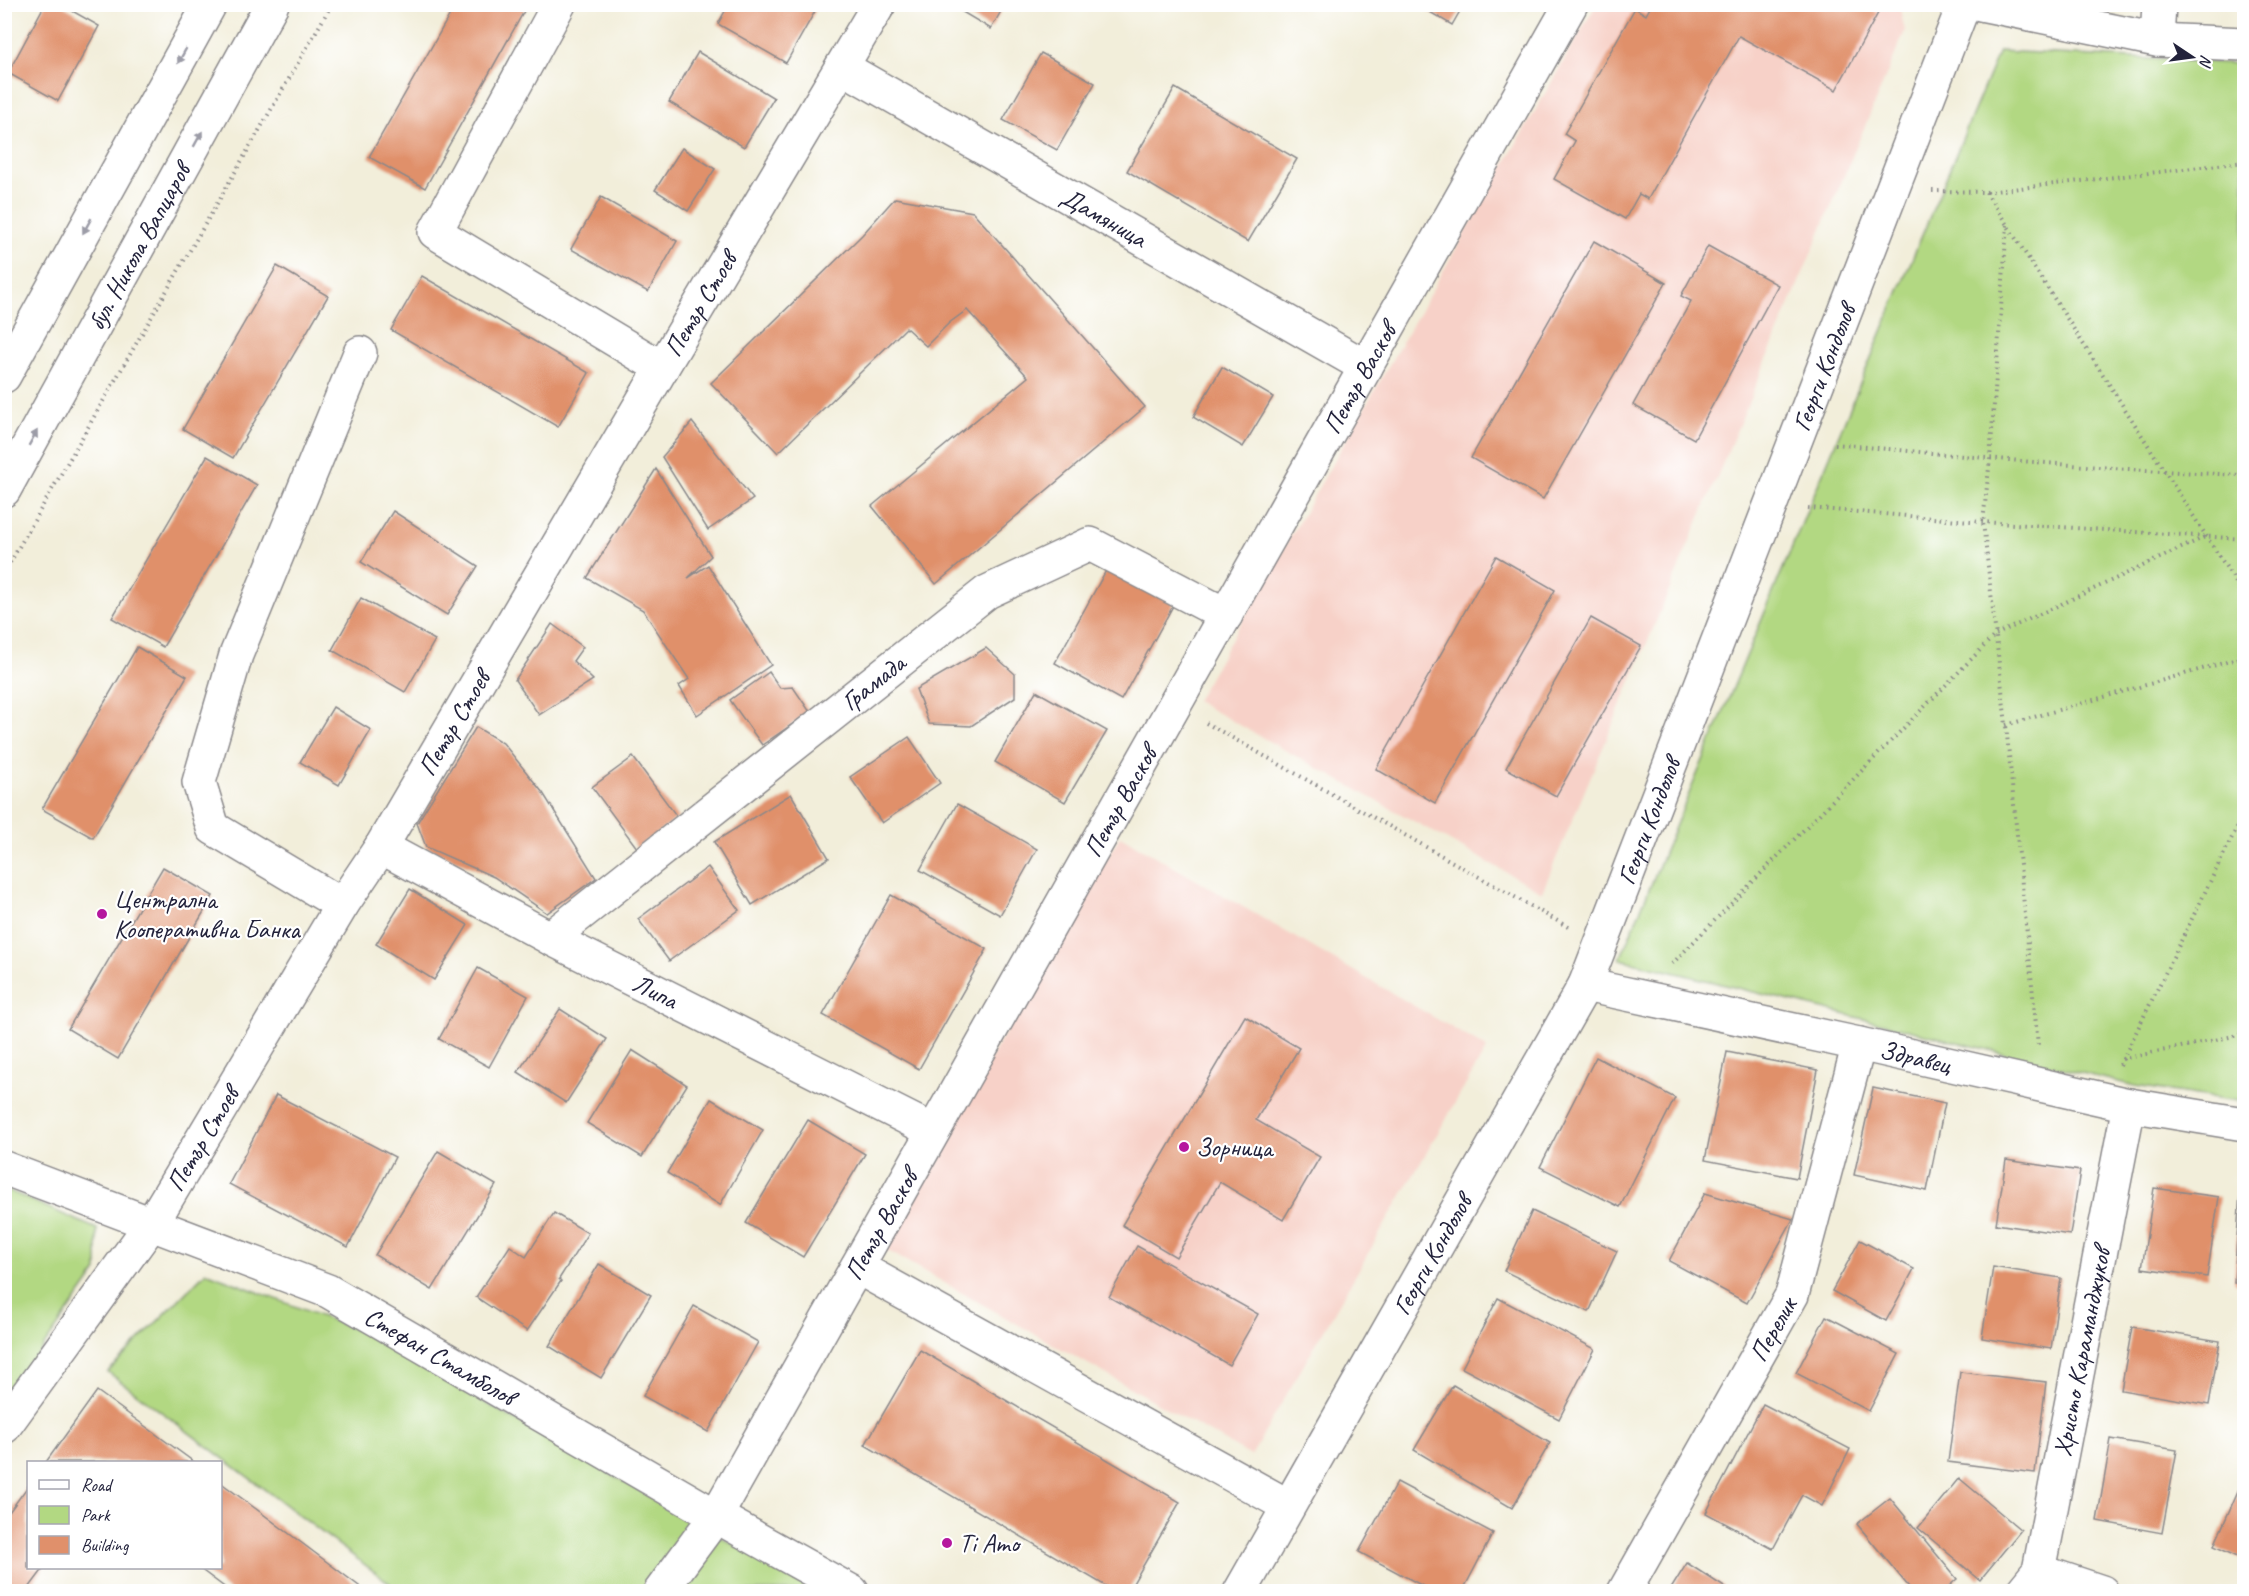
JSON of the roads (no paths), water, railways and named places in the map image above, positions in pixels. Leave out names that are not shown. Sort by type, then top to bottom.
[{"type":"street","points":[[4,376],[210,4]]},
{"type":"street","name":"бул. Никола Вапцаров","points":[[4,490],[272,4]]},
{"type":"street","points":[[559,4],[435,232],[662,368]]},
{"type":"street","name":"Петър Стоев","points":[[4,1427],[152,1223],[342,905],[381,847],[879,4]]},
{"type":"street","name":"Петър Васков","points":[[660,1592],[716,1516],[1571,4]]},
{"type":"street","name":"Георги Кондолов","points":[[1240,1592],[1585,985],[1964,4]]},
{"type":"street","points":[[1981,4],[2157,40],[2244,44]]},
{"type":"street","points":[[2157,40],[2158,4]]},
{"type":"street","name":"Дамяница","points":[[842,67],[1366,367]]},
{"type":"street","points":[[342,905],[213,828],[199,782],[236,655],[360,353]]},
{"type":"street","name":"Грамада","points":[[550,938],[987,592],[1090,544],[1226,615]]},
{"type":"street","name":"Липа","points":[[381,847],[550,938],[933,1131]]},
{"type":"street","name":"Здравец","points":[[1585,985],[2116,1102],[2244,1124]]},
{"type":"street","name":"Перелик","points":[[1624,1592],[1792,1295],[1859,1044]]},
{"type":"street","name":"Христо Караманджуков","points":[[2031,1581],[2116,1102]]},
{"type":"street","name":"Стефан Стамболов","points":[[4,1168],[328,1291],[716,1516],[852,1592]]},
{"type":"street","points":[[857,1267],[1288,1506]]},
{"type":"street","points":[[2031,1581],[2102,1592]]},
{"type":"place","name":"Централна Кооперативна Банка","points":[[102,914]]},
{"type":"place","name":"Зорница","points":[[1184,1147]]},
{"type":"place","name":"Ti Amo","points":[[947,1543]]}]
